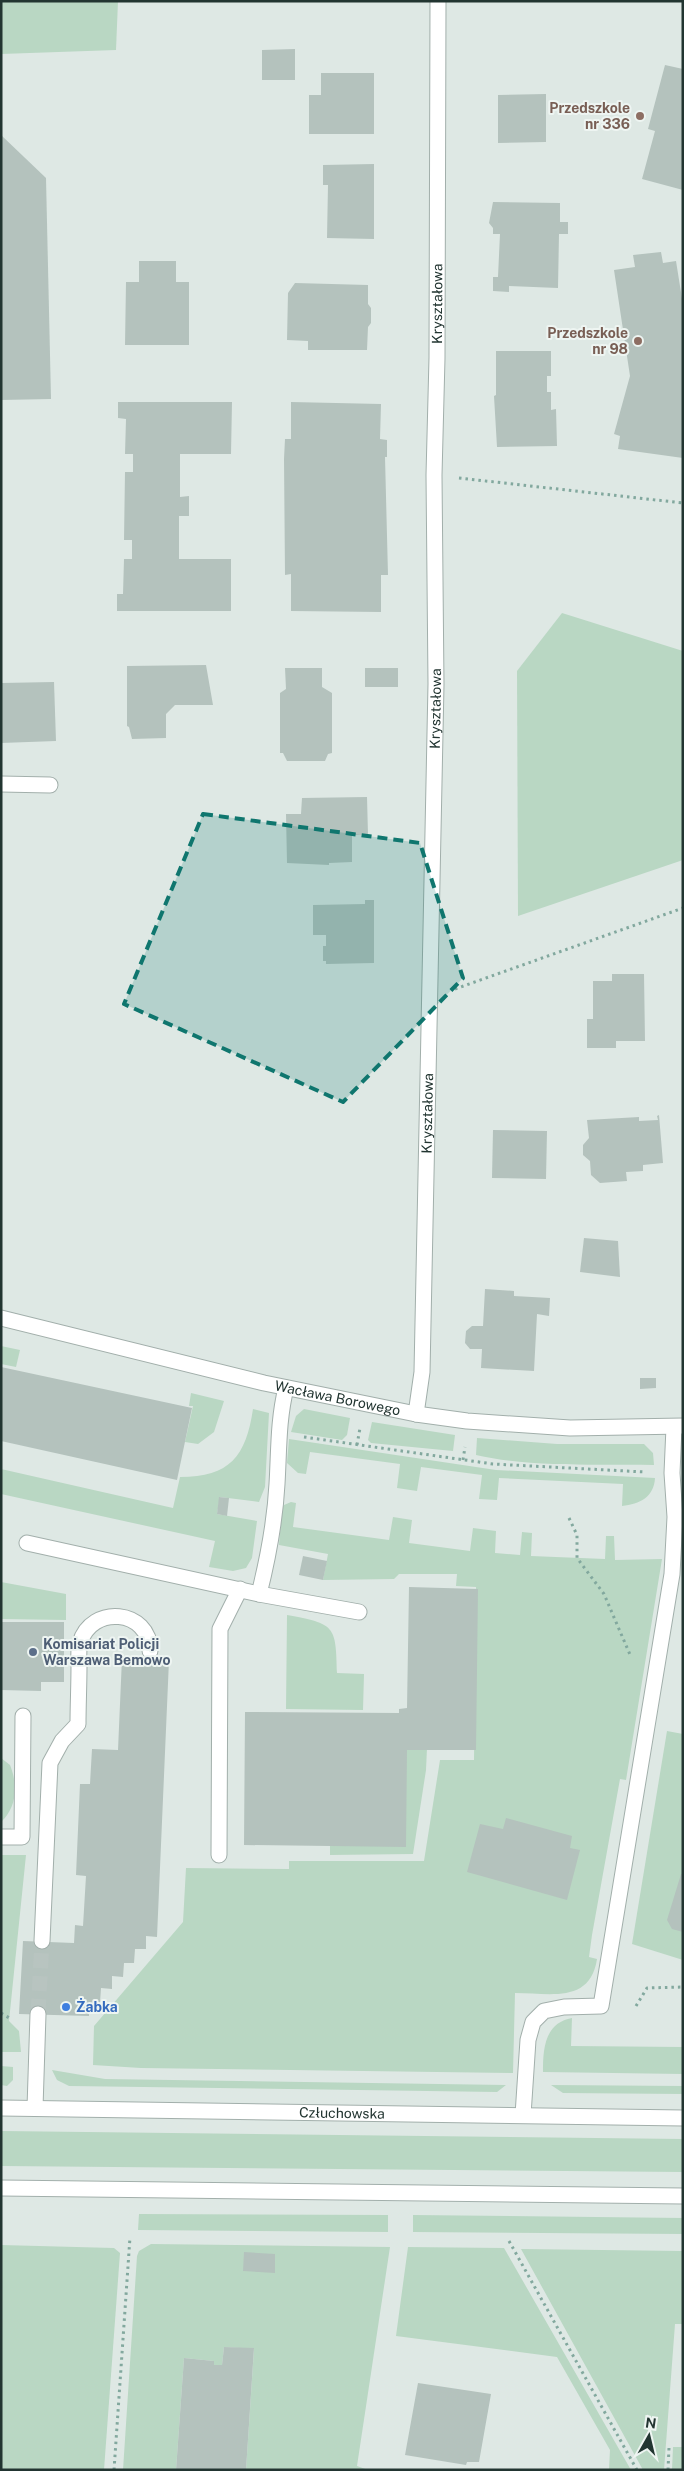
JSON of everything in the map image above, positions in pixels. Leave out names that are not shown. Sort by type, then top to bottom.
[{"type":"street","name":"Kryształowa","points":[[416,1414],[422,1372],[436,684],[434,475],[437,358],[438,1]]},
{"type":"street","points":[[1,784],[50,785]]},
{"type":"street","name":"Wacława Borowego","points":[[1,1318],[286,1388],[416,1414],[468,1421],[570,1428],[679,1427]]},
{"type":"street","points":[[259,1594],[269,1552],[277,1485],[280,1411],[286,1388]]},
{"type":"street","points":[[523,2114],[528,2040],[533,2022],[544,2011],[564,2007],[601,2006],[672,1574],[674,1517],[672,1473],[679,1427]]},
{"type":"street","points":[[27,1543],[259,1594],[359,1612]]},
{"type":"street","points":[[219,1855],[220,1629],[240,1589]]},
{"type":"street","points":[[42,1942],[50,1763],[62,1741],[78,1724],[80,1644],[89,1626],[111,1616],[126,1618],[142,1626],[150,1638],[150,1652]]},
{"type":"street","points":[[1,1837],[22,1837],[23,1716]]},
{"type":"street","points":[[35,2108],[38,2014]]},
{"type":"street","name":"Człuchowska","points":[[1,2108],[523,2114],[683,2118]]},
{"type":"street","points":[[1,2188],[683,2196]]},
{"type":"path","points":[[452,477],[683,503]]},
{"type":"path","points":[[450,990],[683,908]]},
{"type":"path","points":[[278,1434],[493,1464],[672,1473]]},
{"type":"path","points":[[569,1518],[577,1535],[577,1558],[604,1594],[642,1683],[652,1700]]},
{"type":"path","points":[[636,2006],[646,1988],[683,1987]]},
{"type":"path","points":[[114,2470],[130,2237]]},
{"type":"path","points":[[509,2241],[637,2470]]},
{"type":"path","points":[[668,2470],[669,2448]]},
{"type":"highlighted area","points":[[203,814],[420,843],[463,978],[343,1102],[124,1004]]},
{"type":"green space","points":[[1,1],[118,1],[116,50],[1,54]]},
{"type":"green space","points":[[562,613],[683,651],[683,860],[518,916],[517,671]]},
{"type":"green space","points":[[1,1346],[20,1350],[16,1367],[1,1364]]},
{"type":"green space","points":[[191,1393],[224,1401],[214,1432],[198,1444],[185,1442],[193,1406],[189,1406]]},
{"type":"green space","points":[[253,1409],[269,1413],[265,1487],[259,1502],[220,1497],[217,1514],[257,1521],[252,1558],[246,1568],[233,1571],[209,1567],[215,1541],[1,1494],[1,1469],[173,1508],[180,1477],[212,1473],[233,1461],[246,1439]]},
{"type":"green space","points":[[304,1409],[350,1418],[347,1435],[342,1440],[291,1432],[296,1416]]},
{"type":"green space","points":[[372,1422],[455,1435],[453,1451],[371,1443],[368,1440]]},
{"type":"green space","points":[[477,1438],[557,1444],[644,1444],[653,1453],[654,1465],[565,1465],[497,1459],[476,1455]]},
{"type":"green space","points":[[289,1439],[496,1470],[655,1478],[649,1495],[640,1501],[622,1506],[623,1484],[499,1478],[497,1500],[479,1499],[482,1475],[421,1467],[417,1491],[397,1488],[400,1464],[310,1452],[306,1474],[298,1473],[287,1463]]},
{"type":"green space","points":[[291,1502],[296,1503],[293,1527],[389,1540],[393,1517],[412,1520],[409,1543],[470,1551],[473,1528],[496,1531],[495,1553],[520,1555],[522,1532],[532,1533],[531,1556],[605,1559],[606,1536],[614,1536],[615,1560],[662,1559],[626,1780],[620,1779],[592,1935],[589,1957],[597,1959],[593,1973],[586,1983],[577,1990],[566,1993],[515,1993],[513,2073],[141,2068],[93,2065],[94,2026],[183,1922],[186,1868],[289,1869],[289,1861],[424,1861],[440,1760],[474,1760],[476,1587],[456,1586],[457,1574],[399,1574],[394,1579],[323,1580],[328,1554],[279,1545],[282,1508]]},
{"type":"green space","points":[[1,1582],[66,1594],[66,1620],[1,1619]]},
{"type":"green space","points":[[287,1615],[315,1621],[330,1629],[336,1645],[337,1673],[364,1674],[363,1710],[286,1709]]},
{"type":"green space","points":[[667,1731],[683,1734],[683,1960],[632,1944]]},
{"type":"green space","points":[[403,1748],[427,1748],[426,1770],[413,1854],[330,1855],[330,1844]]},
{"type":"green space","points":[[1,1758],[10,1765],[15,1788],[13,1803],[1,1822]]},
{"type":"green space","points":[[1,1855],[26,1855],[9,2021],[19,2031],[21,2052],[1,2052]]},
{"type":"green space","points":[[572,2018],[571,2046],[683,2047],[683,2074],[543,2072],[545,2047],[551,2031],[556,2025]]},
{"type":"green space","points":[[1,2066],[13,2067],[13,2080],[7,2086],[1,2085]]},
{"type":"green space","points":[[52,2070],[105,2079],[506,2085],[497,2092],[69,2086],[57,2080]]},
{"type":"green space","points":[[551,2085],[683,2086],[683,2094],[563,2093]]},
{"type":"green space","points":[[1,2131],[683,2139],[683,2172],[1,2166]]},
{"type":"green space","points":[[139,2214],[388,2215],[388,2232],[138,2230]]},
{"type":"green space","points":[[413,2215],[683,2218],[683,2234],[413,2232]]},
{"type":"green space","points":[[151,2244],[390,2247],[357,2466],[368,2470],[246,2470],[254,2349],[224,2347],[222,2365],[214,2365],[214,2361],[184,2358],[176,2470],[123,2470],[137,2256],[139,2251]]},
{"type":"green space","points":[[1,2245],[114,2248],[120,2253],[104,2470],[1,2470]]},
{"type":"green space","points":[[408,2247],[504,2248],[631,2470],[609,2470],[610,2450],[557,2357],[396,2336]]},
{"type":"green space","points":[[521,2249],[683,2251],[683,2324],[675,2324],[664,2470],[643,2470]]},
{"type":"green space","points":[[673,2447],[683,2447],[683,2470],[672,2470]]},
{"type":"building","points":[[295,49],[295,80],[262,80],[262,50]]},
{"type":"building","points":[[665,65],[683,69],[683,190],[642,179],[655,131],[648,129]]},
{"type":"building","points":[[321,73],[374,73],[374,134],[309,134],[309,95],[321,95]]},
{"type":"building","points":[[546,94],[546,142],[498,143],[498,95]]},
{"type":"building","points":[[1,135],[46,178],[51,399],[1,400]]},
{"type":"building","points":[[374,164],[374,239],[327,238],[328,185],[323,185],[323,165]]},
{"type":"building","points":[[493,202],[560,203],[560,222],[568,222],[568,234],[559,234],[558,288],[509,286],[509,292],[493,291],[493,277],[498,277],[500,234],[493,234],[493,228],[489,223]]},
{"type":"building","points":[[661,252],[663,263],[676,261],[683,305],[683,458],[618,449],[620,436],[614,434],[630,376],[614,270],[635,267],[633,255]]},
{"type":"building","points":[[139,261],[176,261],[176,282],[189,282],[189,345],[125,345],[126,282],[139,282]]},
{"type":"building","points":[[295,283],[368,285],[371,323],[368,327],[367,350],[308,350],[308,341],[287,340],[288,293]]},
{"type":"building","points":[[496,351],[551,351],[551,376],[547,376],[547,392],[551,392],[551,410],[556,409],[557,446],[497,447],[494,396],[496,395]]},
{"type":"building","points":[[118,402],[232,402],[231,454],[180,454],[180,497],[189,496],[189,516],[179,516],[179,559],[231,559],[231,611],[117,611],[117,594],[123,594],[124,559],[132,559],[132,540],[124,540],[125,472],[133,472],[133,454],[125,454],[126,419],[118,418]]},
{"type":"building","points":[[291,402],[381,404],[380,439],[387,440],[387,457],[385,457],[388,575],[381,575],[381,612],[291,611],[291,574],[285,575],[284,459],[285,439],[291,439]]},
{"type":"building","points":[[206,665],[213,705],[175,705],[166,714],[166,738],[132,739],[129,727],[127,726],[127,666]]},
{"type":"building","points":[[285,668],[322,668],[322,687],[332,693],[332,753],[328,754],[325,761],[287,761],[283,753],[280,753],[280,693],[286,689]]},
{"type":"building","points":[[365,668],[398,668],[398,687],[365,687]]},
{"type":"building","points":[[54,682],[56,741],[1,743],[1,683]]},
{"type":"building","points":[[367,797],[368,835],[352,835],[352,862],[329,863],[329,865],[287,863],[286,814],[301,814],[302,798]]},
{"type":"building","points":[[365,900],[374,900],[374,963],[326,964],[326,961],[323,961],[323,946],[326,946],[326,935],[313,935],[313,905],[365,904]]},
{"type":"building","points":[[612,974],[644,974],[645,1041],[616,1041],[616,1048],[587,1048],[587,1019],[593,1019],[593,981],[612,981]]},
{"type":"building","points":[[659,1115],[663,1163],[643,1165],[643,1171],[626,1172],[627,1181],[600,1183],[591,1175],[590,1161],[583,1155],[583,1145],[589,1138],[587,1120],[639,1117],[639,1121],[658,1120],[657,1116]]},
{"type":"building","points":[[493,1130],[547,1131],[546,1179],[492,1178]]},
{"type":"building","points":[[584,1238],[618,1241],[620,1277],[580,1272]]},
{"type":"building","points":[[485,1289],[514,1291],[514,1296],[550,1298],[549,1316],[537,1314],[534,1371],[481,1368],[482,1349],[470,1349],[465,1343],[466,1331],[472,1326],[483,1326]]},
{"type":"building","points":[[1,1367],[192,1408],[177,1480],[1,1441]]},
{"type":"building","points":[[640,1378],[656,1378],[656,1388],[640,1389]]},
{"type":"building","points":[[219,1497],[229,1498],[227,1516],[217,1514]]},
{"type":"building","points":[[303,1556],[327,1561],[323,1580],[299,1575]]},
{"type":"building","points":[[409,1587],[478,1589],[476,1750],[407,1750],[406,1847],[244,1845],[245,1712],[399,1713],[399,1709],[407,1708]]},
{"type":"building","name":"Komisariat Policji Warszawa Bemowo","points":[[1,1622],[64,1622],[64,1682],[41,1682],[41,1691],[1,1690]]},
{"type":"building","points":[[122,1658],[169,1660],[157,1937],[146,1936],[146,1949],[135,1949],[134,1963],[124,1963],[123,1977],[112,1976],[112,1989],[101,1988],[100,2003],[89,2003],[89,2016],[19,2014],[23,1941],[74,1943],[75,1925],[83,1926],[86,1876],[76,1875],[80,1784],[90,1784],[92,1749],[118,1750]]},
{"type":"building","points":[[506,1818],[572,1836],[570,1848],[580,1850],[567,1900],[467,1872],[480,1824],[503,1829]]},
{"type":"building","points":[[681,1874],[683,1874],[683,1932],[672,1929],[667,1920]]},
{"type":"building","points":[[244,2252],[275,2254],[275,2273],[243,2271]]},
{"type":"building","points":[[224,2347],[254,2348],[246,2470],[176,2470],[184,2358],[214,2361],[214,2365],[222,2365]]},
{"type":"building","points":[[418,2383],[491,2394],[479,2462],[467,2462],[466,2465],[405,2455]]},
{"type":"tunnel","points":[[38,2014],[42,1941]]},
{"type":"place","name":"Przedszkole nr 336","points":[[640,116]]},
{"type":"place","name":"Przedszkole nr 98","points":[[638,341]]},
{"type":"place","name":"Komisariat Policji Warszawa Bemowo","points":[[33,1652]]},
{"type":"place","name":"Żabka","points":[[66,2007]]}]
